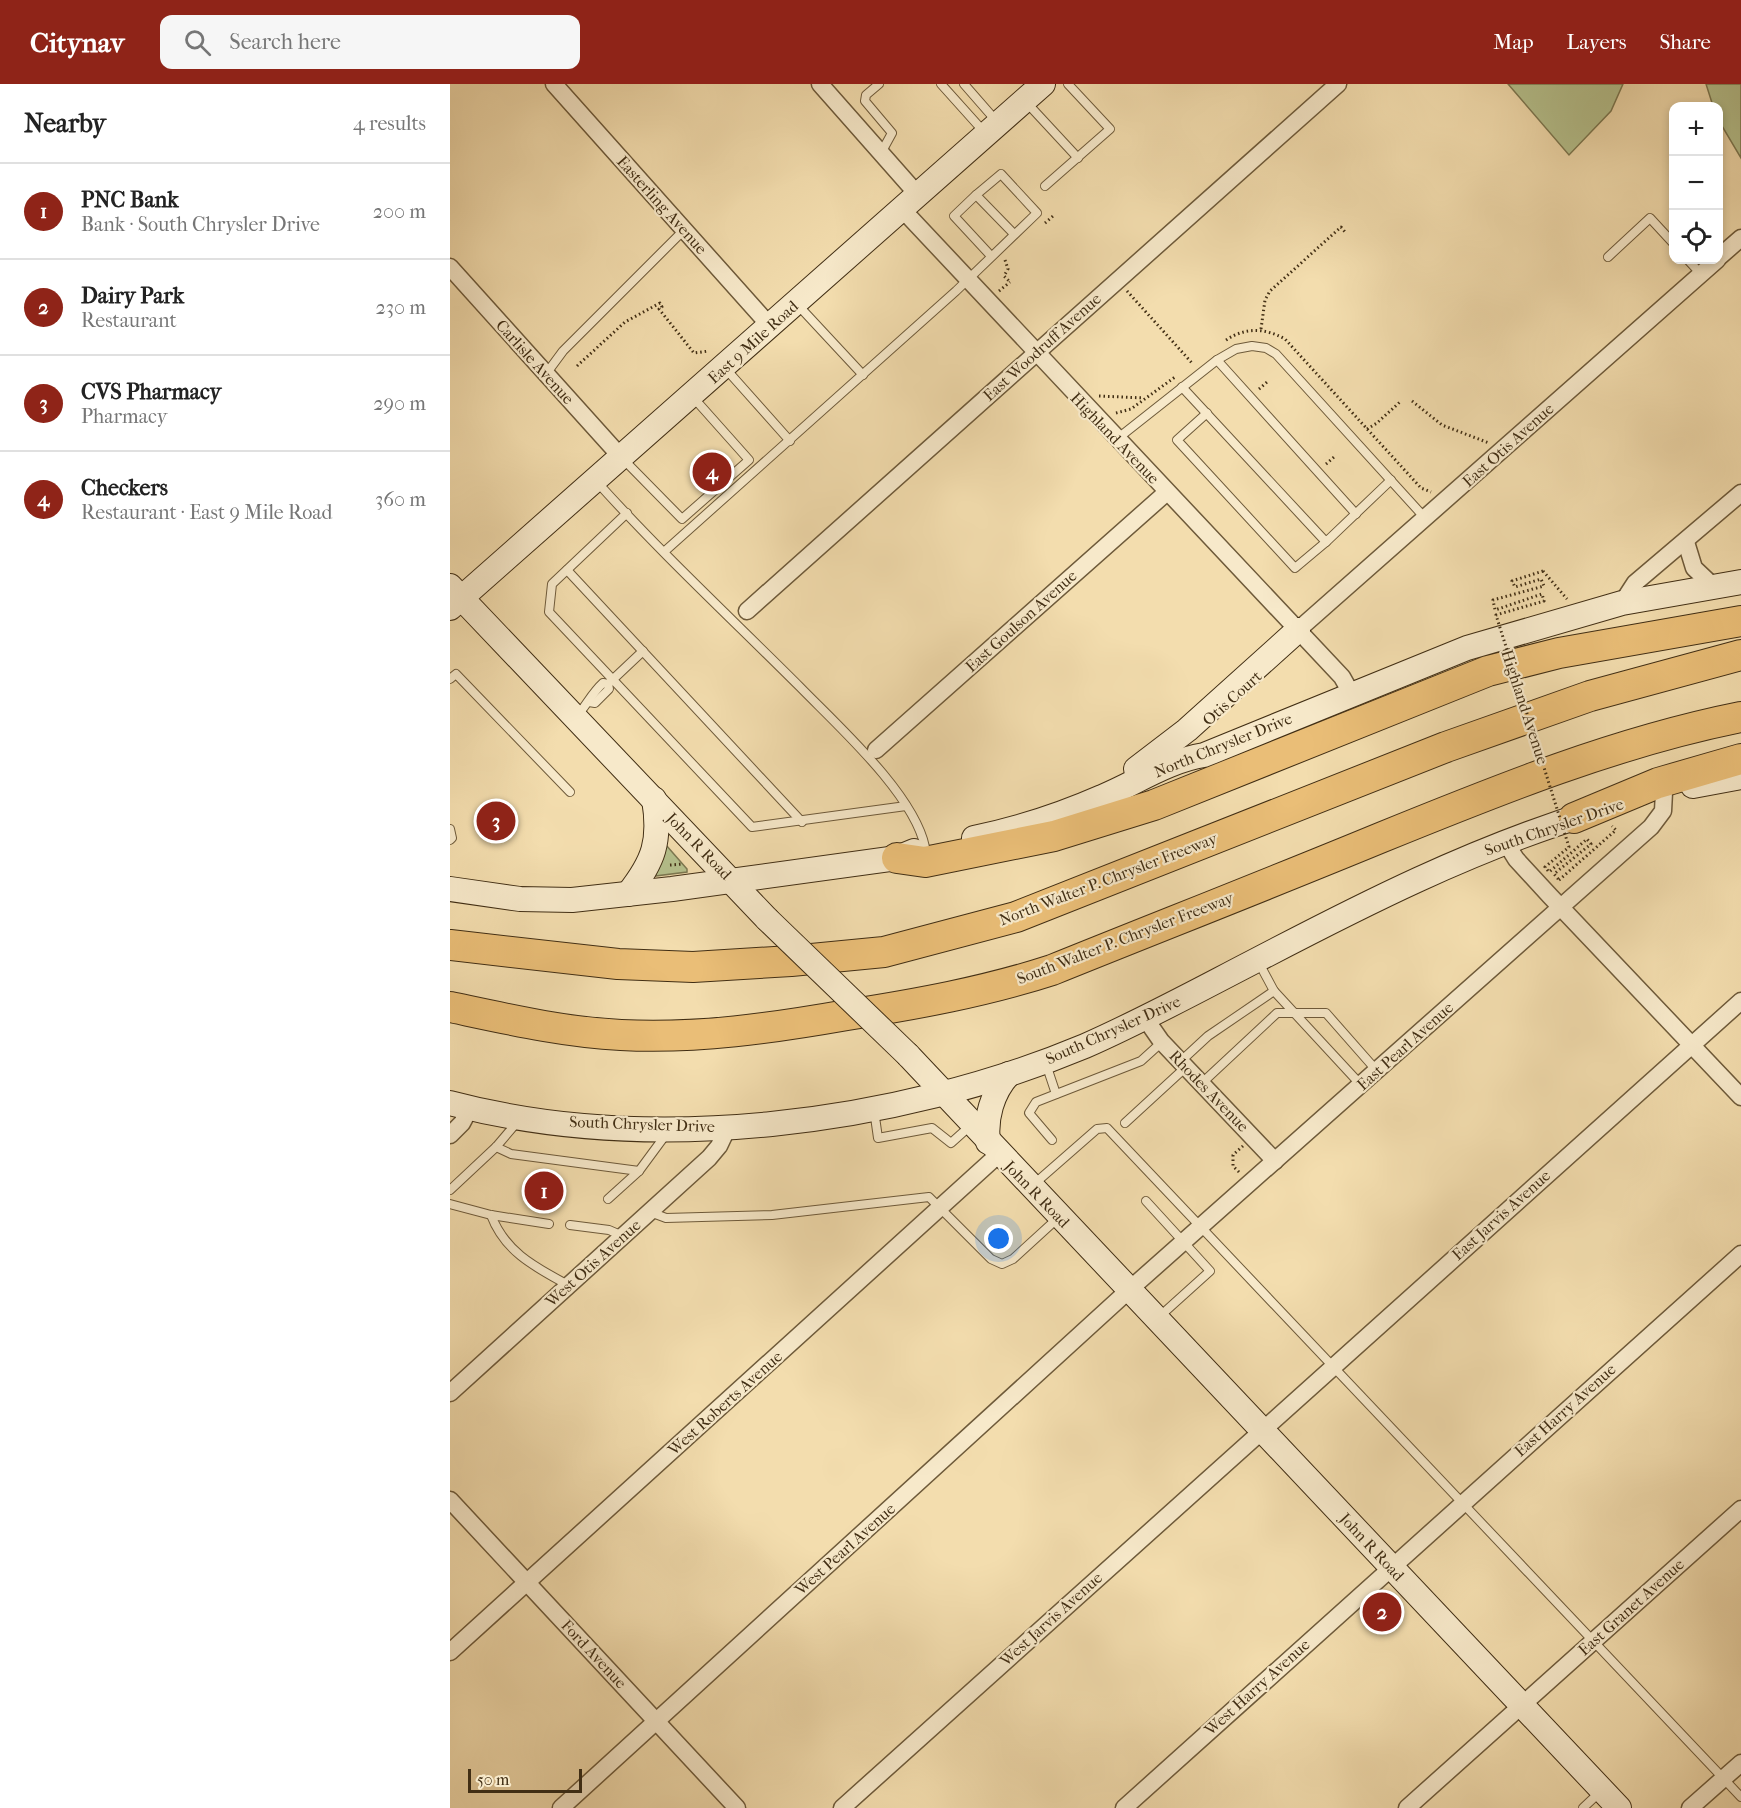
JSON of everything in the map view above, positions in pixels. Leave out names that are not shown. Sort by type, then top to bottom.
[{"type":"highway","points":[[897,858],[925,862],[1054,836],[1154,805],[1488,671],[1559,653],[1741,621]]},
{"type":"highway","name":"North Walter P. Chrysler Freeway","points":[[450,945],[618,964],[693,967],[884,952],[1016,917],[1446,747],[1590,696],[1741,655]]},
{"type":"highway","name":"South Walter P. Chrysler Freeway","points":[[450,1007],[558,1029],[622,1035],[706,1034],[774,1028],[942,1000],[1002,986],[1052,970],[1439,812],[1585,759],[1699,726],[1741,717]]},
{"type":"highway","points":[[1574,818],[1658,783],[1741,759]]},
{"type":"main road","name":"East 9 Mile Road","points":[[454,597],[692,396],[717,359],[770,326],[1043,84]]},
{"type":"main road","name":"North Chrysler Drive","points":[[450,889],[489,896],[547,900],[628,894],[897,858],[925,847],[993,834],[1047,818],[1351,693],[1467,648],[1622,603],[1741,582]]},
{"type":"main road","name":"John R Road","points":[[454,597],[583,710],[654,799],[767,918],[944,1092],[1030,1188],[1619,1808]]},
{"type":"main road","points":[[1091,802],[1187,730],[1298,630]]},
{"type":"main road","name":"South Chrysler Drive","points":[[460,1106],[522,1117],[583,1124],[671,1127],[769,1124],[874,1110],[1009,1074],[1045,1061],[1144,1018],[1384,895],[1506,843],[1574,818],[1664,792],[1741,777]]},
{"type":"main road","points":[[628,894],[646,869],[657,840],[658,823],[654,799]]},
{"type":"main road","points":[[994,1148],[988,1114],[999,1089],[1009,1074]]},
{"type":"street","name":"Easterling Avenue","points":[[554,84],[770,326]]},
{"type":"street","name":"Highland Avenue","points":[[820,84],[881,153],[910,202],[966,280],[1342,677],[1351,693]]},
{"type":"street","name":"East Woodruff Avenue","points":[[747,611],[1338,84]]},
{"type":"street","name":"East Otis Avenue","points":[[1723,254],[1741,238]]},
{"type":"street","name":"East Otis Avenue","points":[[1298,630],[1712,264]]},
{"type":"street","name":"Carlisle Avenue","points":[[450,267],[621,457]]},
{"type":"street","name":"East Goulson Avenue","points":[[876,750],[1167,492]]},
{"type":"street","points":[[1622,603],[1635,583],[1741,493]]},
{"type":"street","points":[[1686,542],[1694,568],[1713,586]]},
{"type":"street","name":"Otis Court","points":[[1193,757],[1184,743],[1292,645],[1298,630]]},
{"type":"street","points":[[1148,760],[1163,757],[1193,757]]},
{"type":"street","name":"East Pearl Avenue","points":[[1129,1290],[1651,827],[1663,811],[1664,792]]},
{"type":"street","points":[[1506,843],[1516,859],[1561,908],[1741,1097]]},
{"type":"street","name":"East Jarvis Avenue","points":[[1260,1430],[1741,1001]]},
{"type":"street","name":"Rhodes Avenue","points":[[1144,1018],[1162,1042],[1275,1161]]},
{"type":"street","points":[[450,1135],[462,1124],[460,1106]]},
{"type":"street","name":"West Otis Avenue","points":[[450,1393],[716,1151],[728,1127]]},
{"type":"street","name":"West Roberts Avenue","points":[[450,1652],[940,1207],[994,1148]]},
{"type":"street","name":"East Harry Avenue","points":[[1390,1567],[1741,1254]]},
{"type":"street","name":"West Pearl Avenue","points":[[561,1808],[1129,1290]]},
{"type":"street","name":"West Jarvis Avenue","points":[[842,1808],[1260,1430]]},
{"type":"street","name":"Ford Avenue","points":[[450,1500],[737,1808]]},
{"type":"street","name":"East Granet Avenue","points":[[1407,1808],[1741,1509]]},
{"type":"street","name":"West Harry Avenue","points":[[1124,1808],[1390,1567]]},
{"type":"street","points":[[1690,1808],[1741,1763]]},
{"type":"lane","points":[[879,84],[866,95],[865,101],[892,133],[881,153]]},
{"type":"lane","points":[[942,84],[992,128]]},
{"type":"lane","points":[[964,84],[992,128]]},
{"type":"lane","points":[[1045,186],[1110,129],[1068,84]]},
{"type":"lane","points":[[1024,100],[1078,158]]},
{"type":"lane","points":[[665,550],[863,375],[966,280],[1037,213],[1001,174],[954,216],[991,256]]},
{"type":"lane","points":[[976,195],[1014,234]]},
{"type":"lane","points":[[1608,257],[1650,218],[1669,239]]},
{"type":"lane","points":[[546,374],[563,351],[684,230]]},
{"type":"lane","points":[[1692,264],[1701,274]]},
{"type":"lane","points":[[796,303],[863,375]]},
{"type":"lane","points":[[1117,439],[1217,360],[1236,350],[1252,346],[1266,348],[1276,354],[1425,518]]},
{"type":"lane","points":[[717,359],[790,441]]},
{"type":"lane","points":[[1217,360],[1356,514]]},
{"type":"lane","points":[[1182,387],[1326,542]]},
{"type":"lane","points":[[621,457],[682,519],[749,460],[692,396]]},
{"type":"lane","points":[[1207,414],[1177,440],[1295,568],[1391,480]]},
{"type":"lane","points":[[595,479],[850,738],[896,790],[918,822],[925,847]]},
{"type":"lane","points":[[627,513],[552,584],[549,612],[610,682],[752,827],[802,822],[906,806]]},
{"type":"lane","points":[[567,570],[802,822]]},
{"type":"lane","points":[[583,710],[595,703],[609,689],[610,682],[642,651]]},
{"type":"lane","points":[[450,679],[456,674],[570,792]]},
{"type":"lane","points":[[450,829],[450,840]]},
{"type":"lane","points":[[1257,959],[1274,991],[1361,1085]]},
{"type":"lane","points":[[1125,1123],[1183,1064],[1235,1016],[1274,991]]},
{"type":"lane","points":[[1202,1083],[1277,1014],[1326,1013],[1377,1071]]},
{"type":"lane","points":[[1052,1140],[1029,1113],[1036,1102],[1141,1061],[1162,1042]]},
{"type":"lane","points":[[1045,1061],[1056,1094]]},
{"type":"lane","points":[[874,1110],[878,1138],[932,1128],[951,1143],[972,1124]]},
{"type":"lane","points":[[450,1190],[496,1147],[522,1117]]},
{"type":"lane","points":[[608,1199],[639,1171],[671,1127]]},
{"type":"lane","points":[[1030,1188],[1097,1129],[1107,1128],[1741,1797]]},
{"type":"lane","points":[[496,1147],[511,1154],[639,1171]]},
{"type":"lane","points":[[650,1212],[666,1218],[772,1215],[929,1197],[991,1259],[1002,1264],[1013,1259],[1059,1217]]},
{"type":"lane","points":[[1146,1201],[1210,1271],[1157,1320]]},
{"type":"lane","points":[[450,1204],[491,1215],[549,1224]]},
{"type":"lane","points":[[491,1215],[501,1238],[514,1251],[568,1285]]},
{"type":"lane","points":[[570,1225],[609,1230],[623,1236]]},
{"type":"lane","points":[[1582,1808],[1602,1790]]},
{"type":"path","points":[[1261,329],[1265,300],[1270,291],[1341,227],[1345,232]]},
{"type":"path","points":[[998,292],[1011,281],[1004,276],[1008,269],[1002,256]]},
{"type":"path","points":[[1117,280],[1192,363]]},
{"type":"path","points":[[578,366],[626,322],[660,303],[662,307],[658,309],[694,353],[717,359]]},
{"type":"path","points":[[1220,344],[1242,333],[1261,329],[1273,332],[1292,345],[1421,488],[1432,492]]},
{"type":"path","points":[[1116,414],[1123,413],[1202,357]]},
{"type":"path","points":[[1097,396],[1145,398]]},
{"type":"path","points":[[1367,429],[1401,401]]},
{"type":"path","points":[[1412,401],[1430,418],[1482,438],[1498,453]]},
{"type":"path","name":"Highland Avenue","points":[[1567,599],[1543,571],[1512,580],[1515,587],[1540,579],[1544,586],[1493,600],[1495,610],[1542,594],[1544,601],[1496,615],[1569,847],[1545,867],[1550,872],[1587,839],[1591,844],[1554,874],[1559,880],[1616,830]]},
{"type":"path","points":[[1612,826],[1620,835]]},
{"type":"path","points":[[670,865],[683,864]]},
{"type":"path","points":[[1240,1173],[1233,1166],[1233,1155],[1245,1144]]},
{"type":"green space","points":[[1508,84],[1623,84],[1611,111],[1569,155]]},
{"type":"green space","points":[[1706,84],[1741,84],[1741,158],[1723,128],[1723,102],[1712,102]]},
{"type":"green space","points":[[666,845],[687,869],[687,872],[655,876]]},
{"type":"place","name":"Checkers","points":[[712,472]]},
{"type":"place","name":"CVS Pharmacy","points":[[496,821]]},
{"type":"place","name":"PNC Bank","points":[[544,1191]]},
{"type":"place","name":"Dairy Park","points":[[1382,1612]]}]
